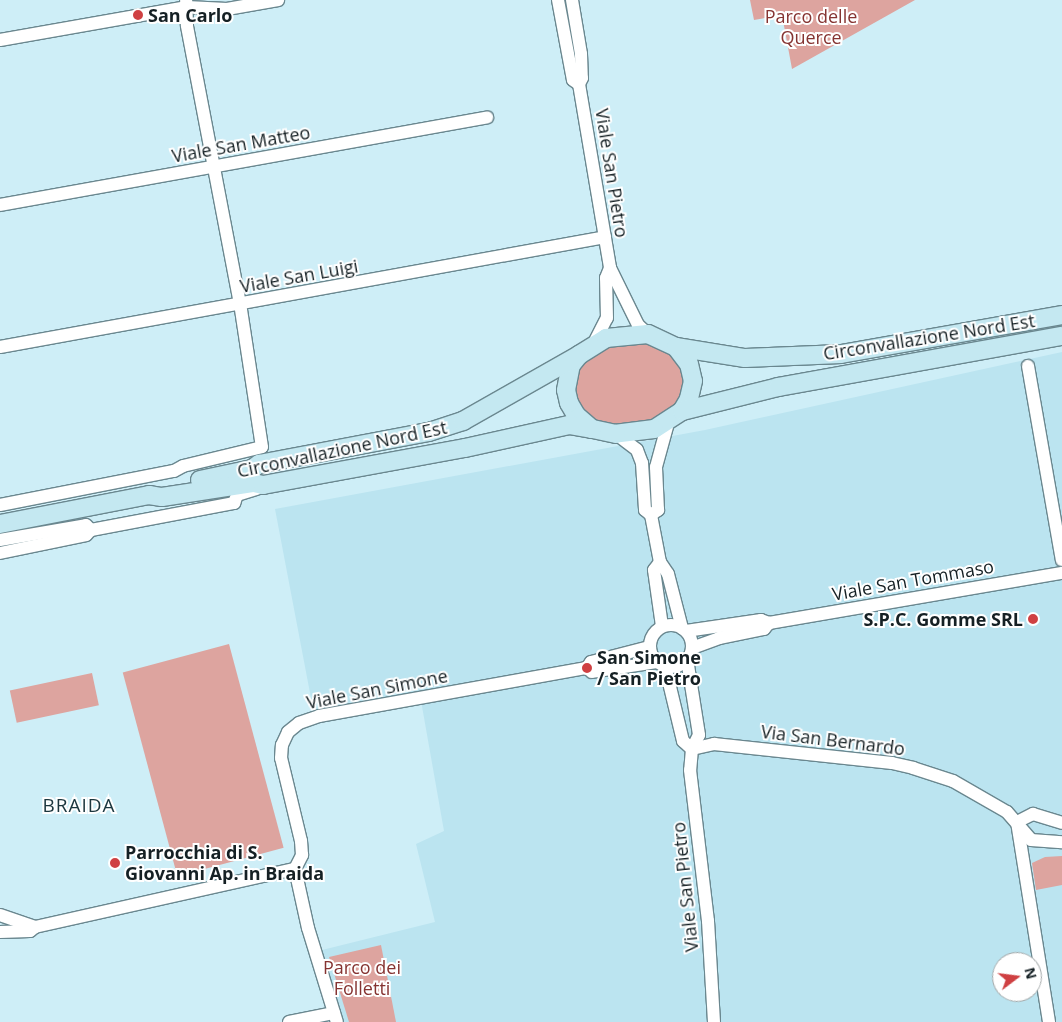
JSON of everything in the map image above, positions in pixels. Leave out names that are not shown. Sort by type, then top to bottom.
[{"type":"main road","name":"Circonvallazione Nord Est","points":[[676,347],[745,358],[841,354],[1062,315]]},
{"type":"main road","points":[[648,334],[676,347],[688,364],[693,381],[689,399],[682,411],[668,422],[654,429],[616,434],[592,429],[576,415],[566,390],[568,376],[586,350],[606,338],[648,334]]},
{"type":"main road","name":"Circonvallazione Nord Est","points":[[682,411],[778,387],[1062,336]]},
{"type":"main road","name":"Circonvallazione Nord Est","points":[[149,496],[161,489],[252,469],[260,456],[429,432],[463,422],[586,350]]},
{"type":"main road","name":"Circonvallazione Nord Est","points":[[0,524],[149,496],[162,497],[254,483],[263,485],[465,448],[569,425],[592,429]]},
{"type":"street","points":[[0,40],[186,3],[227,9],[278,0]]},
{"type":"street","name":"Viale San Pietro","points":[[558,0],[572,80],[579,84]]},
{"type":"street","name":"Viale San Pietro","points":[[572,0],[580,54],[582,78],[579,84],[610,268]]},
{"type":"street","points":[[0,505],[174,471],[184,474],[248,462],[260,456],[240,304],[187,26],[186,3]]},
{"type":"street","name":"Viale San Matteo","points":[[0,205],[487,117]]},
{"type":"street","name":"Viale San Luigi","points":[[0,347],[604,237]]},
{"type":"street","points":[[610,268],[617,277],[638,326],[648,334]]},
{"type":"street","points":[[586,350],[607,318],[606,278],[610,268]]},
{"type":"street","points":[[1028,366],[1062,560]]},
{"type":"street","points":[[651,515],[658,510],[656,467],[668,422]]},
{"type":"street","points":[[616,434],[637,450],[644,474],[645,510],[651,515],[660,562],[668,574],[689,653],[677,666],[661,664]]},
{"type":"street","points":[[0,554],[86,535],[91,530],[234,503],[237,495],[263,485]]},
{"type":"street","points":[[0,540],[86,525],[91,530]]},
{"type":"street","points":[[660,562],[654,570],[662,626]]},
{"type":"street","name":"Viale San Tommaso","points":[[684,629],[761,620],[769,623],[1062,573]]},
{"type":"street","name":"Viale San Tommaso","points":[[689,653],[702,642],[764,629],[769,623]]},
{"type":"street","points":[[684,629],[662,626],[652,635],[650,648],[661,664],[683,740],[692,749]]},
{"type":"street","name":"Viale San Simone","points":[[295,869],[302,855],[302,841],[281,758],[282,745],[288,732],[299,723],[319,716],[587,668],[591,662],[650,648]]},
{"type":"street","name":"Viale San Pietro","points":[[689,653],[699,734],[692,749],[690,770],[708,921],[714,1022]]},
{"type":"street","name":"Viale San Simone","points":[[587,668],[592,672],[661,664]]},
{"type":"street","name":"Via San Bernardo","points":[[692,749],[714,744],[892,762],[953,781],[1007,812],[1031,840],[1062,842]]},
{"type":"street","points":[[1049,1022],[1017,822],[1033,814],[1062,823]]},
{"type":"street","points":[[0,932],[30,931],[36,927],[295,869],[308,928],[336,1017],[288,1022]]},
{"type":"street","points":[[0,915],[36,927]]},
{"type":"shaded area","points":[[1062,352],[1062,1022],[342,1022],[322,950],[435,922],[416,844],[444,831],[420,695],[314,714],[275,509],[705,430]]},
{"type":"green space","name":"Parco delle Querce","points":[[750,0],[915,0],[792,69],[782,15],[754,20]]},
{"type":"green space","points":[[642,342],[666,348],[678,361],[684,378],[680,399],[663,416],[639,425],[619,427],[598,422],[583,409],[576,395],[576,376],[588,357],[609,346]]},
{"type":"green space","points":[[229,644],[284,848],[177,876],[123,672]]},
{"type":"green space","points":[[92,673],[99,705],[17,723],[10,690]]},
{"type":"green space","points":[[1062,856],[1062,885],[1036,890],[1032,863],[1045,857]]},
{"type":"green space","name":"Parco dei Folletti","points":[[381,945],[396,1022],[349,1022],[329,957]]},
{"type":"place","name":"San Carlo","points":[[138,15]]},
{"type":"place","name":"S.P.C. Gomme SRL","points":[[1033,619]]},
{"type":"place","name":"San Simone / San Pietro","points":[[587,668]]},
{"type":"place","name":"Parrocchia di S. Giovanni Ap. in Braida","points":[[115,863]]},
{"type":"district","name":"BRAIDA","points":[[79,806]]}]
